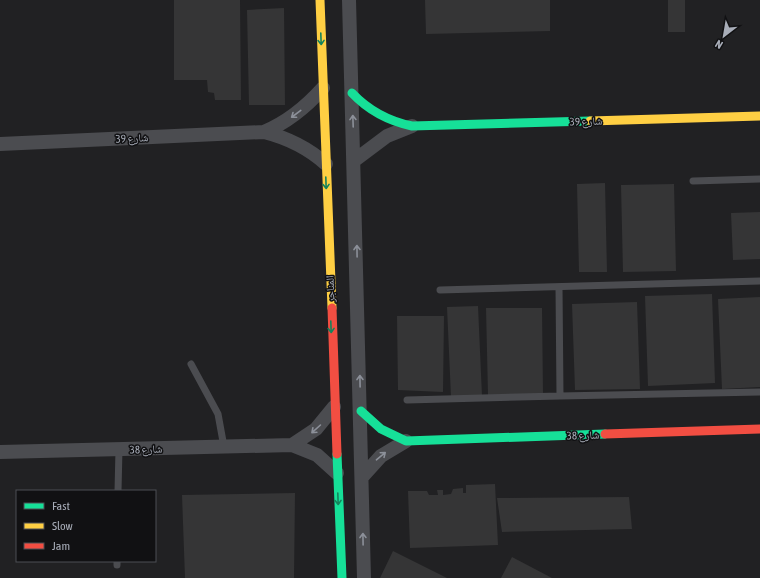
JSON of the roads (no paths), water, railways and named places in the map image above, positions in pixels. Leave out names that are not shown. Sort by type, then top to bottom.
[{"type":"street","name":"المناجر","points":[[320,0],[334,407],[342,578]]},
{"type":"street","points":[[349,0],[355,160],[364,578]]},
{"type":"street","name":"شارع 39","points":[[264,132],[290,118],[308,104],[323,88]]},
{"type":"street","name":"شارع 39","points":[[352,92],[364,105],[378,115],[400,124],[412,126],[760,116]]},
{"type":"street","name":"شارع 39","points":[[355,160],[387,136],[412,126]]},
{"type":"street","name":"شارع 39","points":[[0,144],[264,132],[291,140],[315,154],[326,164]]},
{"type":"street","name":"شارع 38","points":[[292,444],[316,429],[334,407]]},
{"type":"street","name":"شارع 38","points":[[360,411],[381,429],[406,441],[760,429]]},
{"type":"street","name":"شارع 38","points":[[362,477],[381,456],[406,441]]},
{"type":"street","name":"شارع 38","points":[[0,452],[292,444],[317,455],[337,473]]},
{"type":"lane","points":[[693,180],[760,179]]},
{"type":"lane","points":[[440,290],[760,282]]},
{"type":"lane","points":[[559,287],[560,396]]},
{"type":"lane","points":[[191,364],[218,414],[224,447]]},
{"type":"lane","points":[[407,400],[760,392]]},
{"type":"lane","points":[[118,490],[119,449]]}]
